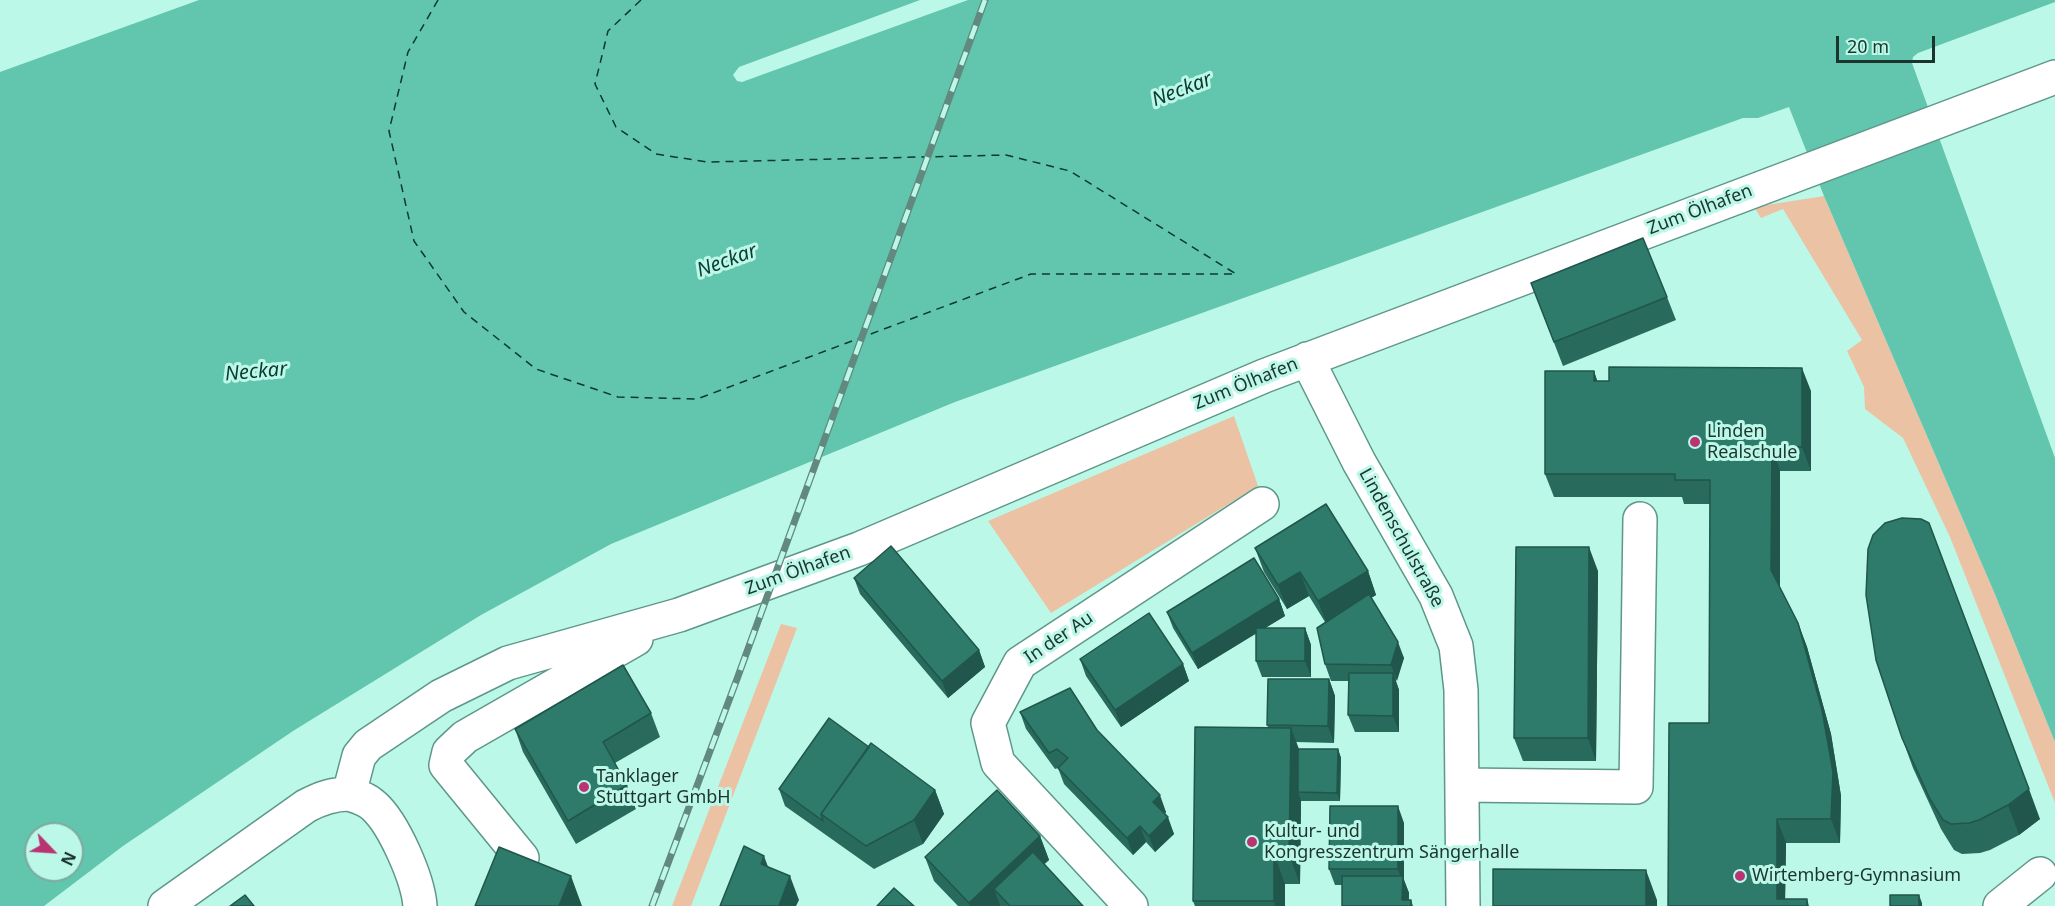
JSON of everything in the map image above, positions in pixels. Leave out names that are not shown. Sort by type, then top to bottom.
[{"type":"street","name":"Zum Ölhafen","points":[[350,794],[359,756],[363,750],[441,696],[508,663],[679,615],[859,549],[1307,359],[2055,77]]},
{"type":"street","name":"Lindenschulstraße","points":[[1307,359],[1359,462],[1436,596],[1456,646],[1461,690],[1463,906]]},
{"type":"street","name":"In der Au","points":[[1131,906],[998,763],[987,723],[1020,663],[1262,504]]},
{"type":"street","points":[[1462,785],[1636,787],[1641,519]]},
{"type":"street","points":[[522,858],[446,765],[449,752],[465,737],[679,615]]},
{"type":"street","points":[[165,906],[306,806],[321,798],[336,794],[350,794],[365,798],[376,807],[407,860],[416,885],[420,906]]},
{"type":"street","points":[[2000,906],[2040,874]]},
{"type":"shaded area","points":[[1824,196],[1994,592],[2055,742],[2055,803],[1950,537],[1903,438],[1865,409],[1864,387],[1847,351],[1862,340],[1783,209],[1761,218],[1754,207]]},
{"type":"shaded area","points":[[1234,416],[1258,486],[1051,613],[988,521]]},
{"type":"shaded area","points":[[781,624],[797,628],[691,906],[672,906]]},
{"type":"water","name":"Neckar","points":[[199,0],[920,0],[739,67],[733,75],[737,81],[742,82],[968,0],[2055,0],[2055,2],[1918,53],[1913,57],[1912,63],[2055,458],[2055,742],[1994,592],[1824,196],[1789,107],[1758,118],[1743,118],[955,402],[611,544],[481,615],[293,731],[123,846],[84,876],[84,822],[24,822],[24,882],[76,882],[44,906],[0,906],[0,72]]},
{"type":"building","points":[[1643,238],[1667,297],[1554,342],[1531,283]]},
{"type":"building","points":[[1609,367],[1802,368],[1802,447],[1772,447],[1771,570],[1798,623],[1822,710],[1833,772],[1831,819],[1777,819],[1777,899],[1807,899],[1807,906],[1668,906],[1669,723],[1709,723],[1710,480],[1675,480],[1675,474],[1545,474],[1545,371],[1594,371],[1594,381],[1609,381]]},
{"type":"building","points":[[1326,504],[1368,571],[1318,601],[1300,572],[1278,585],[1255,548]]},
{"type":"building","points":[[1902,518],[1921,519],[1929,523],[2029,789],[2008,805],[1969,823],[1951,824],[1943,820],[1930,799],[1902,738],[1876,660],[1866,595],[1868,549],[1873,535],[1885,523]]},
{"type":"building","points":[[891,546],[979,650],[942,681],[854,578]]},
{"type":"building","points":[[1516,547],[1589,547],[1588,738],[1514,738]]},
{"type":"building","points":[[1254,558],[1279,599],[1192,653],[1167,612]]},
{"type":"building","points":[[1369,594],[1398,642],[1391,665],[1325,664],[1317,628]]},
{"type":"building","points":[[1149,613],[1183,664],[1115,710],[1080,659]]},
{"type":"building","points":[[1256,628],[1305,628],[1305,661],[1256,661]]},
{"type":"building","name":"Tanklager Stuttgart GmbH","points":[[623,665],[651,713],[603,742],[627,785],[568,821],[515,729]]},
{"type":"building","points":[[1349,673],[1393,673],[1393,716],[1348,715]]},
{"type":"building","points":[[1268,679],[1329,679],[1328,726],[1267,725]]},
{"type":"building","points":[[1070,688],[1097,730],[1160,795],[1153,802],[1168,817],[1149,836],[1140,826],[1127,838],[1058,768],[1068,758],[1057,749],[1049,753],[1020,712]]},
{"type":"building","points":[[829,718],[869,747],[821,814],[823,821],[779,789]]},
{"type":"building","name":"Kultur- und Kongresszentrum Sängerhalle","points":[[1195,727],[1291,728],[1289,854],[1274,854],[1274,901],[1193,901]]},
{"type":"building","points":[[871,743],[935,790],[914,820],[866,846],[821,814]]},
{"type":"building","points":[[1298,749],[1338,749],[1337,793],[1298,792]]},
{"type":"building","points":[[997,790],[1040,836],[969,903],[925,857]]},
{"type":"building","points":[[1330,806],[1398,806],[1398,869],[1329,869]]},
{"type":"building","points":[[744,846],[764,856],[761,864],[790,876],[779,906],[720,906]]},
{"type":"building","points":[[499,847],[571,876],[559,906],[475,906]]},
{"type":"building","points":[[1033,852],[1083,906],[1010,906],[994,889]]},
{"type":"building","points":[[1493,869],[1646,870],[1646,906],[1493,906]]},
{"type":"building","points":[[1342,876],[1403,876],[1402,900],[1411,900],[1411,906],[1342,906]]},
{"type":"building","points":[[894,888],[914,906],[877,906]]},
{"type":"building","points":[[245,895],[254,906],[230,906]]},
{"type":"building","points":[[1890,895],[1919,895],[1919,906],[1890,906]]},
{"type":"ferry route","points":[[438,0],[408,52],[389,131],[414,241],[464,312],[536,369],[618,397],[697,399],[1031,274],[1236,274],[1070,171],[1006,155],[707,162],[656,154],[616,127],[595,84],[608,31],[641,0]]},
{"type":"railway","points":[[652,906],[985,0]]},
{"type":"place","name":"Linden Realschule","points":[[1695,442]]},
{"type":"place","name":"Tanklager Stuttgart GmbH","points":[[584,787]]},
{"type":"place","name":"Kultur- und Kongresszentrum Sängerhalle","points":[[1252,842]]},
{"type":"place","name":"Wirtemberg-Gymnasium","points":[[1740,876]]}]
